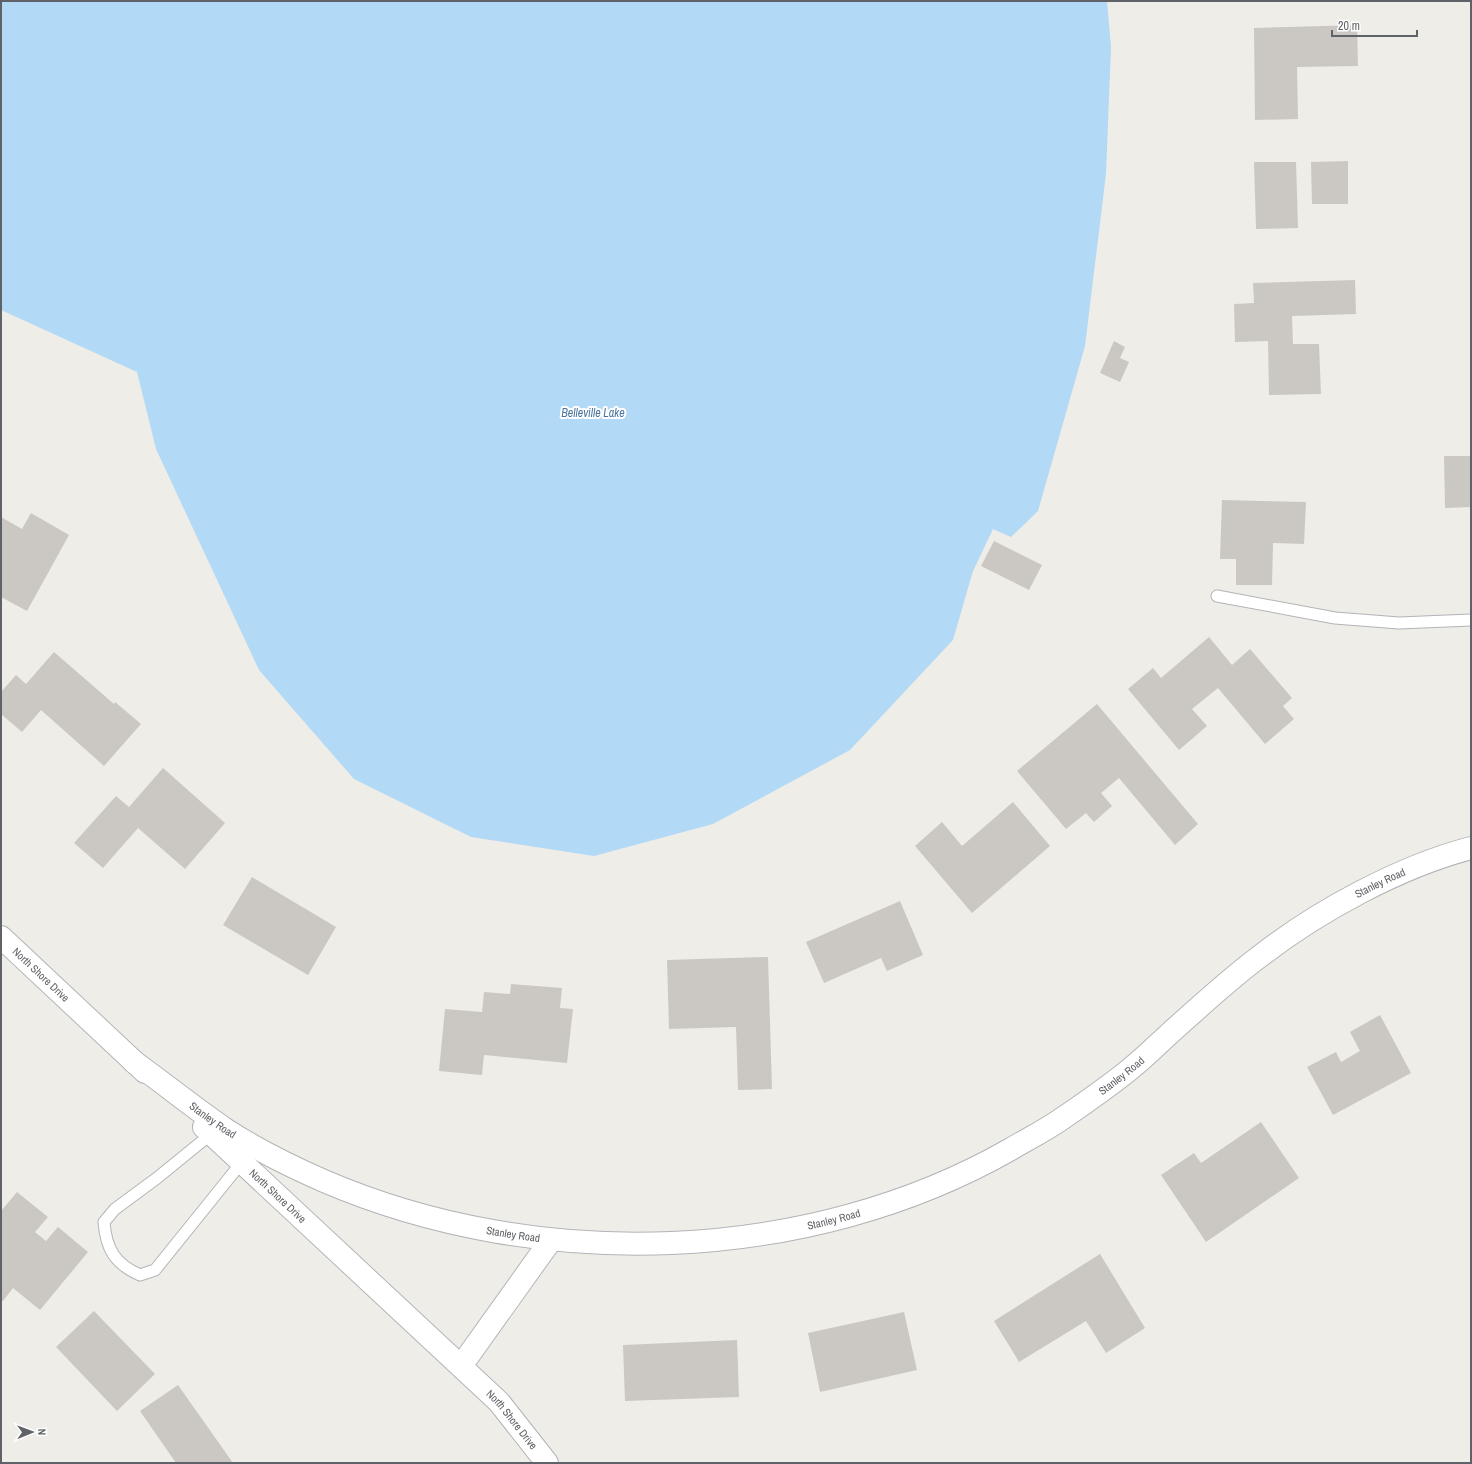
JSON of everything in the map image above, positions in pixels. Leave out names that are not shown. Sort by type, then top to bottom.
[{"type":"street","name":"Stanley Road","points":[[134,1062],[228,1131],[283,1162],[326,1182],[385,1204],[444,1221],[506,1234],[599,1244],[641,1244],[722,1240],[770,1233],[818,1224],[904,1199],[994,1159],[1058,1122],[1131,1068],[1222,987],[1260,956],[1310,921],[1376,885],[1417,866],[1471,848]]},
{"type":"street","name":"North Shore Drive","points":[[1,937],[499,1402],[547,1463]]},
{"type":"street","points":[[461,1366],[551,1240]]},
{"type":"lane","points":[[1217,596],[1335,618],[1399,623],[1471,620]]},
{"type":"lane","points":[[211,1134],[157,1178],[115,1209],[104,1222],[106,1238],[117,1260],[128,1270],[140,1275],[155,1270],[242,1162]]},
{"type":"water","name":"Belleville Lake","points":[[1,1],[1107,1],[1111,47],[1106,174],[1085,346],[1038,511],[1011,537],[993,529],[973,571],[953,640],[850,750],[713,824],[594,856],[471,837],[354,779],[259,670],[156,449],[137,372],[1,310]]},
{"type":"building","points":[[1357,25],[1358,66],[1297,67],[1298,119],[1255,120],[1254,28]]},
{"type":"building","points":[[1348,161],[1348,204],[1312,204],[1311,162]]},
{"type":"building","points":[[1254,162],[1296,162],[1298,228],[1256,229]]},
{"type":"building","points":[[1355,280],[1356,314],[1292,316],[1293,344],[1319,344],[1321,394],[1269,395],[1268,341],[1235,342],[1234,304],[1254,303],[1253,283]]},
{"type":"building","points":[[1114,341],[1125,347],[1120,358],[1129,362],[1120,382],[1100,373]]},
{"type":"building","points":[[1444,456],[1471,456],[1471,507],[1445,508]]},
{"type":"building","points":[[1222,500],[1306,502],[1304,544],[1273,543],[1272,585],[1236,585],[1236,559],[1220,559]]},
{"type":"building","points":[[31,513],[69,535],[27,611],[1,597],[1,517],[22,529]]},
{"type":"building","points":[[994,541],[1042,565],[1029,590],[981,566]]},
{"type":"building","points":[[1209,637],[1232,665],[1250,649],[1292,698],[1283,706],[1294,719],[1265,744],[1218,688],[1192,709],[1207,726],[1179,750],[1128,689],[1153,668],[1161,678]]},
{"type":"building","points":[[54,652],[114,704],[115,702],[141,724],[104,766],[41,710],[22,732],[1,714],[1,692],[16,675],[26,684]]},
{"type":"building","points":[[1097,704],[1198,824],[1175,845],[1119,778],[1101,793],[1112,806],[1094,822],[1086,813],[1066,829],[1017,771]]},
{"type":"building","points":[[163,768],[225,823],[185,869],[138,828],[103,868],[74,843],[116,796],[129,807]]},
{"type":"building","points":[[1013,802],[1050,846],[972,913],[915,846],[942,822],[962,846]]},
{"type":"building","points":[[252,877],[336,927],[308,975],[223,925]]},
{"type":"building","points":[[900,901],[923,955],[887,971],[881,958],[824,983],[806,942]]},
{"type":"building","points":[[768,957],[772,1089],[738,1090],[736,1027],[669,1029],[667,960]]},
{"type":"building","points":[[511,984],[562,988],[560,1008],[573,1009],[567,1063],[484,1055],[482,1075],[439,1071],[445,1009],[482,1012],[484,992],[510,994]]},
{"type":"building","points":[[1380,1015],[1411,1073],[1333,1115],[1307,1067],[1336,1052],[1341,1062],[1360,1051],[1350,1032]]},
{"type":"building","points":[[1261,1122],[1299,1178],[1206,1242],[1161,1175],[1194,1153],[1201,1163]]},
{"type":"building","points":[[17,1192],[48,1217],[35,1232],[46,1241],[58,1227],[88,1252],[40,1310],[13,1288],[3,1301],[1,1300],[1,1211]]},
{"type":"building","points":[[1100,1254],[1145,1328],[1106,1353],[1086,1321],[1019,1362],[994,1321]]},
{"type":"building","points":[[94,1311],[155,1374],[117,1411],[56,1347]]},
{"type":"building","points":[[904,1312],[917,1370],[820,1392],[808,1333]]},
{"type":"building","points":[[737,1340],[739,1397],[625,1401],[623,1345]]},
{"type":"building","points":[[178,1385],[233,1463],[176,1463],[140,1411]]}]
